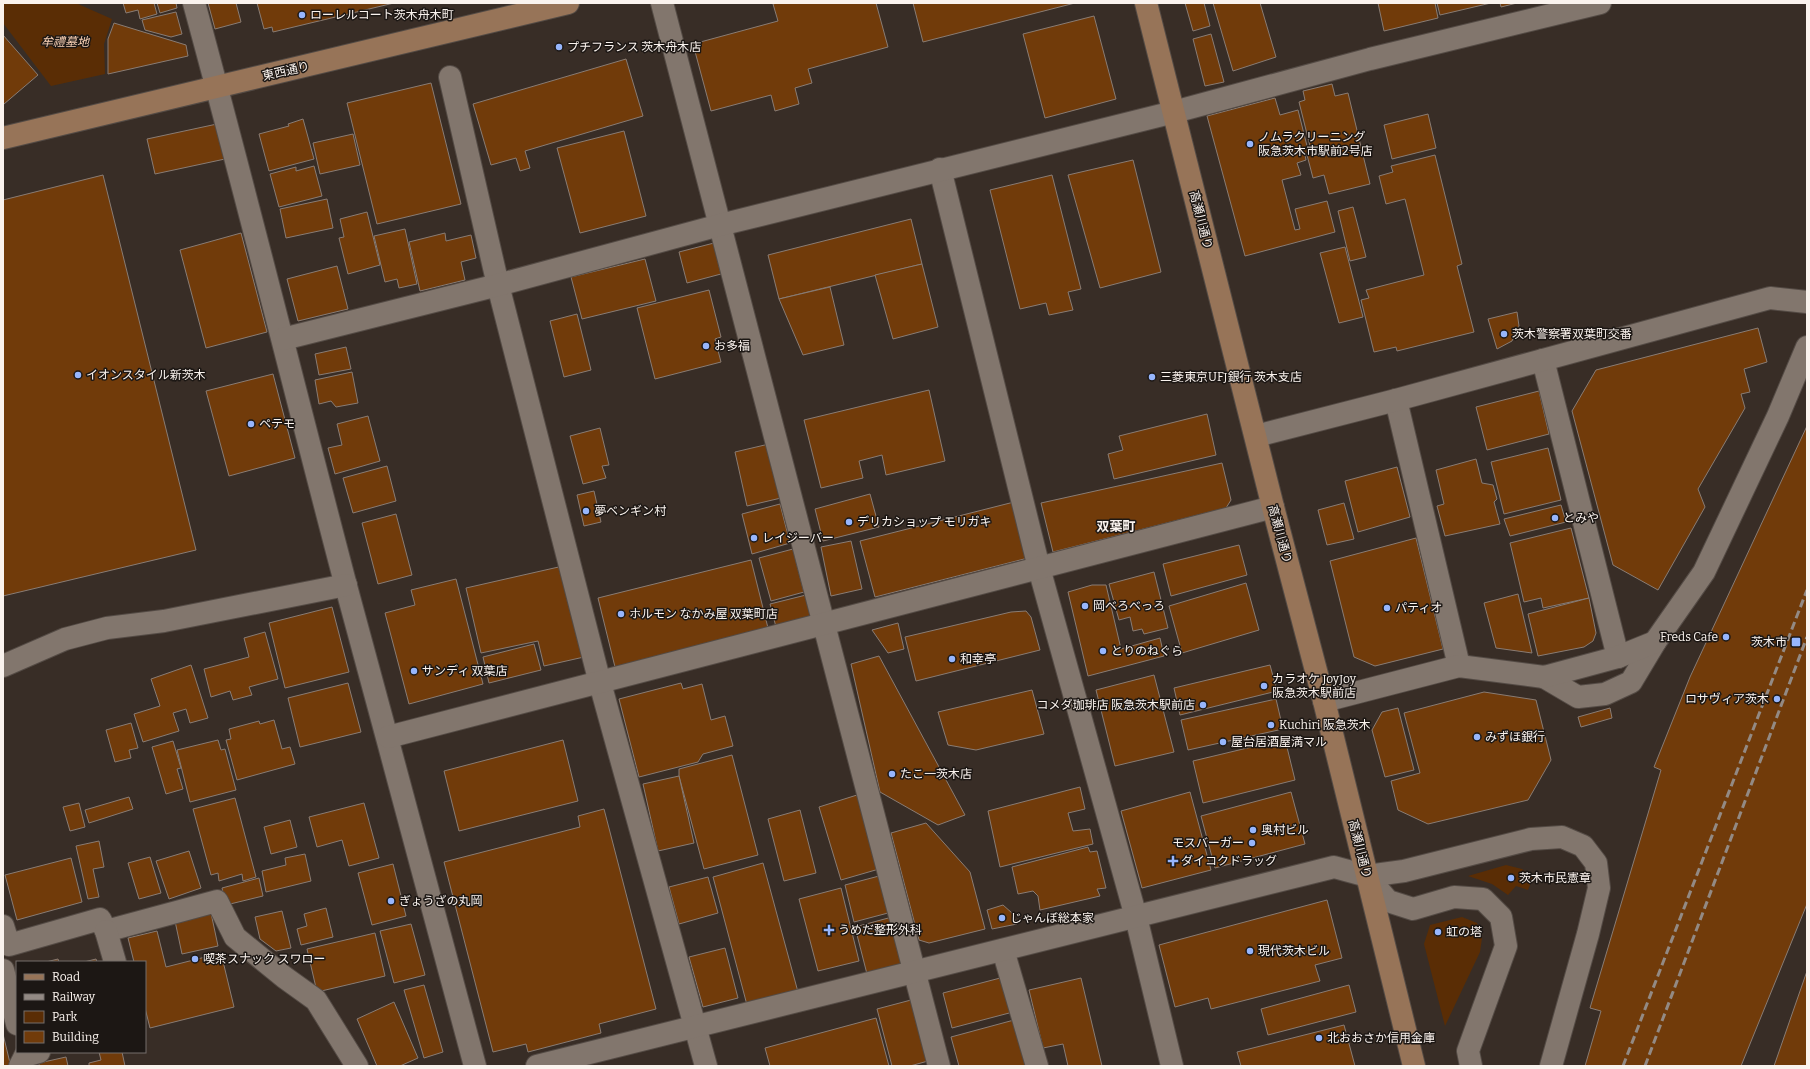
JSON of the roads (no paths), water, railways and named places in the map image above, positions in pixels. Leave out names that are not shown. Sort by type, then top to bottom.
[{"type":"street","points":[[194,3],[283,339],[346,585],[475,1066]]},
{"type":"street","name":"東西通り","points":[[3,138],[568,3]]},
{"type":"street","points":[[662,3],[938,1066]]},
{"type":"street","name":"高瀬川通り","points":[[1146,3],[1273,507],[1324,701],[1414,1066]]},
{"type":"street","points":[[283,339],[498,285],[720,225],[940,169],[1174,112],[1370,59],[1592,4]]},
{"type":"street","points":[[450,77],[498,285],[600,683],[706,1066]]},
{"type":"street","points":[[940,169],[1039,568],[1136,917],[1172,1066]]},
{"type":"street","points":[[1256,436],[1396,400],[1770,298],[1807,302]]},
{"type":"street","points":[[1544,677],[1578,697],[1605,694],[1631,682],[1655,642],[1704,572],[1778,416],[1807,347]]},
{"type":"street","points":[[1543,360],[1618,657]]},
{"type":"street","points":[[1396,400],[1458,666]]},
{"type":"street","points":[[388,737],[1273,507]]},
{"type":"street","points":[[3,666],[65,639],[107,628],[164,621],[346,585]]},
{"type":"street","points":[[1324,701],[1458,666],[1544,677],[1618,657],[1655,642]]},
{"type":"street","points":[[538,1066],[1334,867],[1367,876],[1404,871],[1531,839],[1562,837],[1583,846],[1596,863],[1599,888],[1588,934],[1551,1066]]},
{"type":"street","points":[[1367,876],[1388,901],[1413,909],[1454,897],[1483,899],[1501,917],[1506,946],[1468,1051],[1471,1066]]},
{"type":"street","points":[[106,931],[217,901],[235,937],[284,977],[316,1000],[357,1066]]},
{"type":"street","points":[[5,939],[100,919],[106,931],[115,961]]},
{"type":"street","points":[[1003,950],[1037,1066]]},
{"type":"street","points":[[3,970],[16,1020]]},
{"type":"railway","points":[[1623,1066],[1807,590]]},
{"type":"railway","points":[[1645,1066],[1807,637]]},
{"type":"place","name":"ローレルコート茨木舟木町","points":[[302,15]]},
{"type":"place","name":"プチフランス 茨木舟木店","points":[[559,47]]},
{"type":"place","name":"ノムラクリーニング 阪急茨木市駅前2号店","points":[[1250,144]]},
{"type":"place","name":"茨木警察署双葉町交番","points":[[1504,334]]},
{"type":"place","name":"お多福","points":[[706,346]]},
{"type":"place","name":"イオンスタイル新茨木","points":[[78,375]]},
{"type":"place","name":"三菱東京UFJ銀行 茨木支店","points":[[1152,377]]},
{"type":"place","name":"ペテモ","points":[[251,424]]},
{"type":"place","name":"夢ベンギン村","points":[[586,511]]},
{"type":"place","name":"とみや","points":[[1555,518]]},
{"type":"place","name":"デリカショップ モリガキ","points":[[849,522]]},
{"type":"place","name":"レイジーバー","points":[[754,538]]},
{"type":"place","name":"岡べろべっろ","points":[[1085,606]]},
{"type":"place","name":"パティオ","points":[[1387,608]]},
{"type":"place","name":"ホルモン なかみ屋 双葉町店","points":[[621,614]]},
{"type":"place","name":"Freds Cafe","points":[[1726,637]]},
{"type":"place","name":"茨木市","points":[[1796,642]]},
{"type":"place","name":"とりのねぐら","points":[[1103,651]]},
{"type":"place","name":"和幸亭","points":[[952,659]]},
{"type":"place","name":"サンディ 双葉店","points":[[414,671]]},
{"type":"place","name":"カラオケ JoyJoy 阪急茨木駅前店","points":[[1264,686]]},
{"type":"place","name":"ロサヴィア茨木","points":[[1777,699]]},
{"type":"place","name":"コメダ珈琲店 阪急茨木駅前店","points":[[1203,705]]},
{"type":"place","name":"Kuchiri 阪急茨木","points":[[1271,725]]},
{"type":"place","name":"みずほ銀行","points":[[1477,737]]},
{"type":"place","name":"屋台居酒屋満マル","points":[[1223,742]]},
{"type":"place","name":"たこ一茨木店","points":[[892,774]]},
{"type":"place","name":"奥村ビル","points":[[1253,830]]},
{"type":"place","name":"モスバーガー","points":[[1252,843]]},
{"type":"place","name":"ダイコクドラッグ","points":[[1173,861]]},
{"type":"place","name":"茨木市民憲章","points":[[1511,878]]},
{"type":"place","name":"ぎょうざの丸岡","points":[[391,901]]},
{"type":"place","name":"じゃんぼ総本家","points":[[1002,918]]},
{"type":"place","name":"うめだ整形外科","points":[[829,930]]},
{"type":"place","name":"虹の塔","points":[[1438,932]]},
{"type":"place","name":"現代茨木ビル","points":[[1250,951]]},
{"type":"place","name":"喫茶スナック スワロー","points":[[195,959]]},
{"type":"place","name":"北おおさか信用金庫","points":[[1319,1038]]},
{"type":"district","name":"双葉町","points":[[1116,526]]},
{"type":"park label","name":"牟禮墓地","points":[[65,42]]}]
